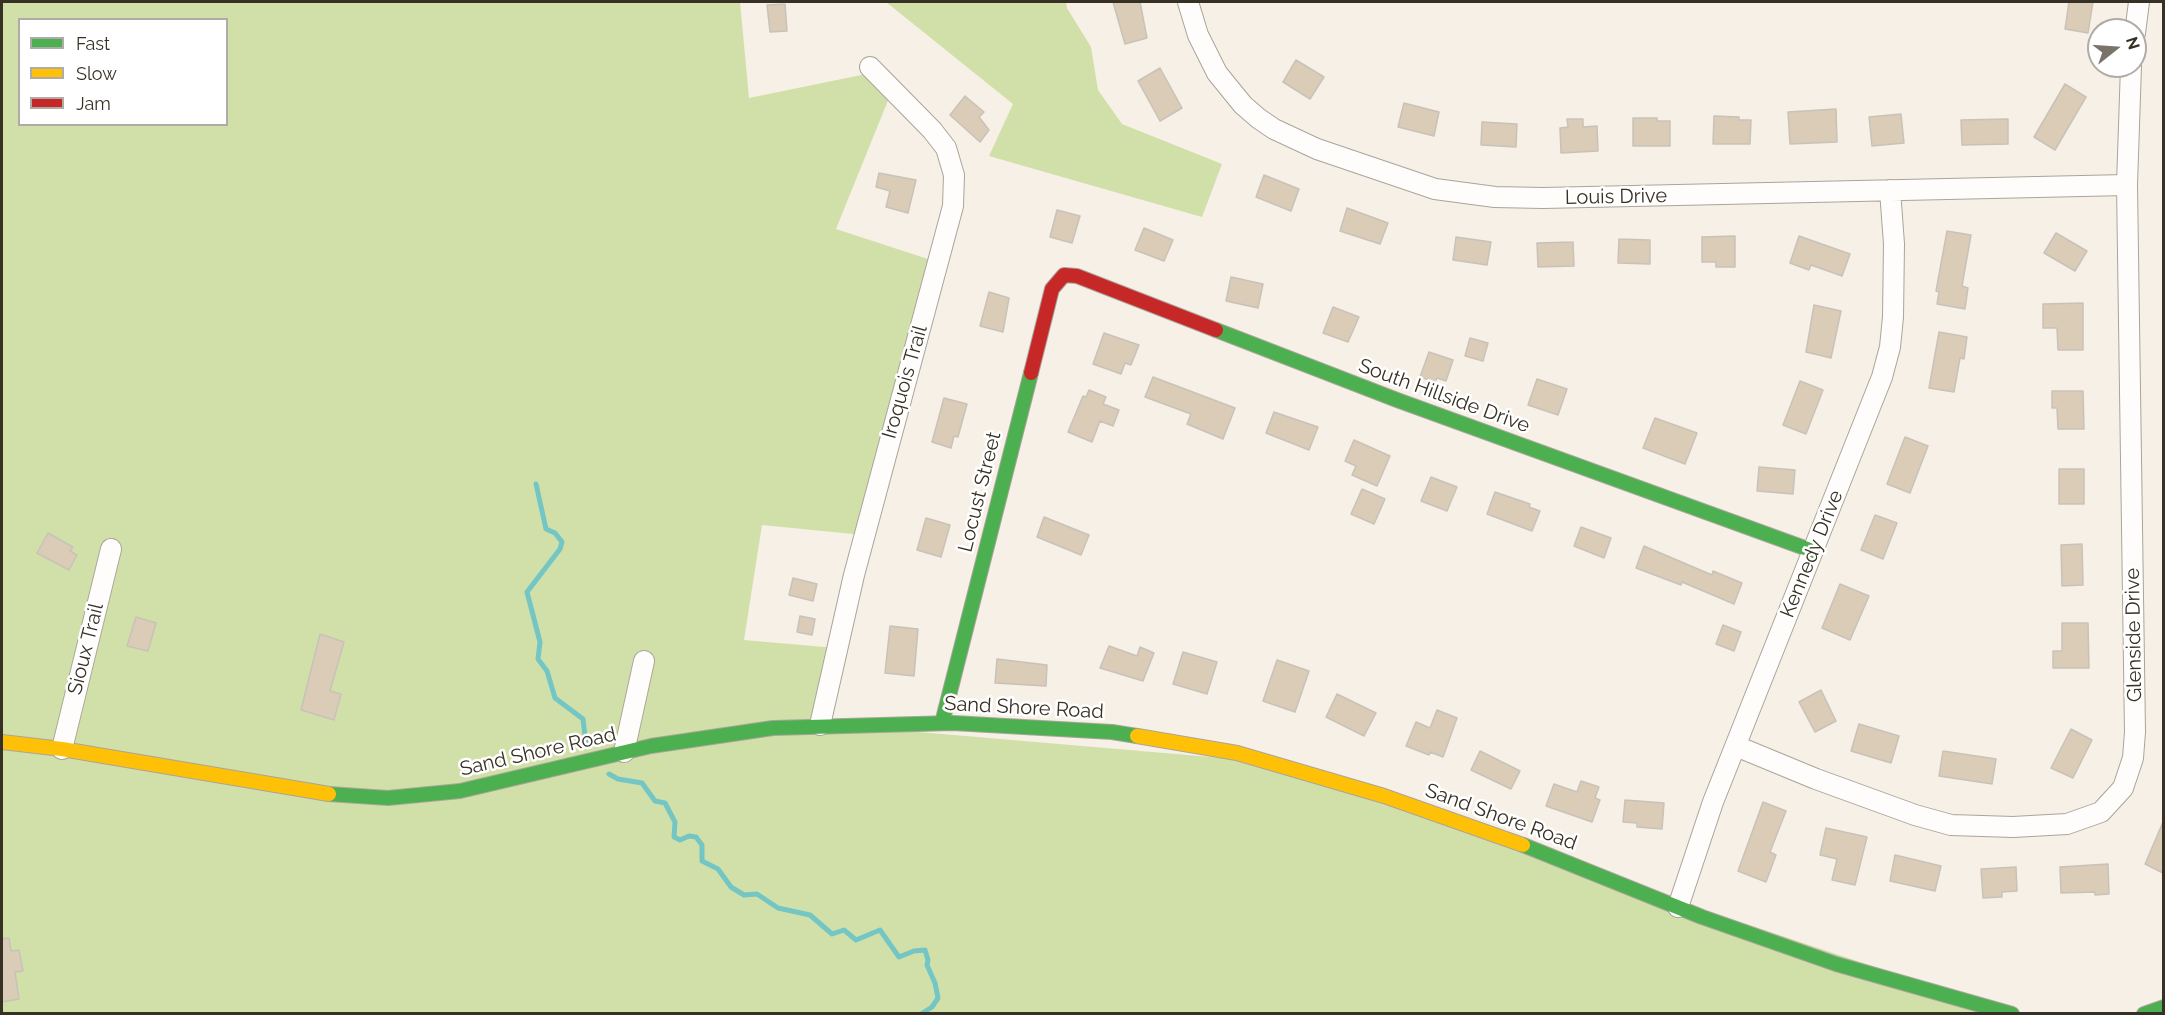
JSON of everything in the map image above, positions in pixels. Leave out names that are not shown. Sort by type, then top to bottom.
[{"type":"street","name":"Louis Drive","points":[[1188,2],[1198,35],[1217,73],[1243,105],[1258,118],[1274,129],[1317,149],[1436,189],[1495,197],[1543,198],[2127,185]]},
{"type":"street","points":[[2137,18],[2139,2]]},
{"type":"street","name":"Iroquois Trail","points":[[820,725],[857,564],[953,206],[954,175],[946,148],[932,130],[870,67]]},
{"type":"street","name":"Glenside Drive","points":[[1736,746],[1827,783],[1915,815],[1951,825],[2013,827],[2067,824],[2101,812],[2123,788],[2133,758],[2135,732],[2127,185],[2131,78]]},
{"type":"street","name":"Kennedy Drive","points":[[1678,907],[1713,802],[1863,428],[1890,347],[1894,293],[1890,190]]},
{"type":"street","name":"South Hillside Drive","points":[[1064,276],[1077,276],[1398,400],[1813,551]]},
{"type":"street","name":"Locust Street","points":[[942,723],[1052,289],[1057,280],[1064,276]]},
{"type":"street","name":"Sioux Trail","points":[[62,749],[111,549]]},
{"type":"street","points":[[623,752],[644,661]]},
{"type":"street","name":"Sand Shore Road","points":[[2,742],[62,749],[326,793],[379,798],[417,797],[460,791],[623,752],[725,734],[820,725],[1015,724],[1112,732],[1188,743],[1273,762],[1479,828],[1678,907],[1836,964],[2012,1014]]},
{"type":"street","points":[[2144,1014],[2163,1007]]},
{"type":"green space","points":[[2,2],[740,2],[749,98],[871,73],[891,93],[836,229],[937,262],[863,535],[762,525],[744,640],[836,648],[825,724],[1258,761],[2016,1014],[2,1014]]},
{"type":"green space","points":[[886,2],[1066,2],[1067,8],[1091,47],[1098,90],[1122,124],[1222,164],[1202,217],[989,156],[1013,104]]},
{"type":"building","points":[[1113,2],[1140,2],[1147,38],[1125,44]]},
{"type":"building","points":[[2069,2],[2093,2],[2090,18],[2087,18],[2087,33],[2065,29]]},
{"type":"building","points":[[785,4],[787,31],[770,32],[767,5]]},
{"type":"building","points":[[1296,60],[1324,77],[1310,99],[1283,82]]},
{"type":"building","points":[[1160,68],[1182,108],[1160,121],[1138,81]]},
{"type":"building","points":[[2065,84],[2086,97],[2055,150],[2034,137]]},
{"type":"building","points":[[965,96],[984,112],[979,117],[989,130],[980,142],[950,115]]},
{"type":"building","points":[[1404,103],[1439,112],[1434,136],[1398,127]]},
{"type":"building","points":[[1836,109],[1837,142],[1790,144],[1788,112]]},
{"type":"building","points":[[1901,114],[1904,143],[1872,146],[1869,117]]},
{"type":"building","points":[[1714,116],[1751,120],[1750,144],[1713,144]]},
{"type":"building","points":[[1633,118],[1657,118],[1657,121],[1670,121],[1670,146],[1633,146]]},
{"type":"building","points":[[1567,119],[1583,119],[1583,127],[1597,126],[1598,151],[1561,153],[1560,128],[1568,127]]},
{"type":"building","points":[[2008,119],[2008,144],[1962,145],[1961,120]]},
{"type":"building","points":[[1482,122],[1517,124],[1516,147],[1481,145]]},
{"type":"building","points":[[879,173],[916,180],[908,213],[886,207],[890,191],[876,187]]},
{"type":"building","points":[[1264,175],[1299,189],[1291,211],[1256,197]]},
{"type":"building","points":[[1347,208],[1388,223],[1380,244],[1340,231]]},
{"type":"building","points":[[1057,210],[1080,216],[1072,243],[1050,237]]},
{"type":"building","points":[[1144,228],[1173,240],[1164,261],[1135,250]]},
{"type":"building","points":[[1947,231],[1971,235],[1962,286],[1968,288],[1965,309],[1937,304],[1939,292],[1936,291]]},
{"type":"building","points":[[2056,233],[2087,251],[2075,271],[2044,253]]},
{"type":"building","points":[[1735,236],[1735,267],[1716,267],[1716,262],[1702,262],[1702,237]]},
{"type":"building","points":[[1799,236],[1850,254],[1842,276],[1811,265],[1809,270],[1790,263]]},
{"type":"building","points":[[1456,237],[1491,242],[1487,265],[1453,260]]},
{"type":"building","points":[[1619,239],[1650,240],[1650,264],[1618,263]]},
{"type":"building","points":[[1573,242],[1574,266],[1538,267],[1537,243]]},
{"type":"building","points":[[1231,277],[1263,284],[1258,308],[1226,301]]},
{"type":"building","points":[[989,292],[1009,298],[1003,332],[980,326]]},
{"type":"building","points":[[2083,303],[2083,350],[2058,350],[2057,328],[2043,328],[2043,304]]},
{"type":"building","points":[[1814,305],[1841,311],[1831,358],[1806,352]]},
{"type":"building","points":[[1333,307],[1359,317],[1348,342],[1323,333]]},
{"type":"building","points":[[1939,332],[1967,337],[1964,359],[1960,358],[1954,392],[1929,388]]},
{"type":"building","points":[[1104,333],[1139,345],[1131,365],[1125,363],[1121,374],[1093,364]]},
{"type":"building","points":[[1470,338],[1488,343],[1483,361],[1465,356]]},
{"type":"building","points":[[1429,352],[1453,360],[1446,381],[1437,378],[1435,382],[1420,377]]},
{"type":"building","points":[[1153,377],[1235,408],[1223,439],[1187,424],[1191,414],[1145,397]]},
{"type":"building","points":[[1537,379],[1567,389],[1558,415],[1528,405]]},
{"type":"building","points":[[1800,381],[1823,390],[1806,434],[1783,425]]},
{"type":"building","points":[[1089,390],[1106,397],[1103,404],[1119,410],[1113,426],[1100,421],[1092,442],[1068,432],[1083,396],[1086,397]]},
{"type":"building","points":[[2052,391],[2083,391],[2084,429],[2058,429],[2057,408],[2052,408]]},
{"type":"building","points":[[944,398],[967,404],[958,437],[954,436],[951,448],[932,442]]},
{"type":"building","points":[[1274,412],[1318,427],[1309,450],[1266,433]]},
{"type":"building","points":[[1655,418],[1697,433],[1685,464],[1643,448]]},
{"type":"building","points":[[1905,437],[1928,446],[1910,493],[1887,484]]},
{"type":"building","points":[[1354,440],[1390,456],[1377,486],[1352,475],[1356,466],[1345,461]]},
{"type":"building","points":[[1759,467],[1795,470],[1793,494],[1757,491]]},
{"type":"building","points":[[2059,469],[2084,469],[2084,504],[2059,504]]},
{"type":"building","points":[[1431,477],[1457,487],[1447,511],[1421,501]]},
{"type":"building","points":[[1362,489],[1385,499],[1374,524],[1351,514]]},
{"type":"building","points":[[1495,492],[1530,504],[1529,507],[1540,511],[1532,531],[1487,514]]},
{"type":"building","points":[[1875,515],[1897,523],[1883,559],[1861,550]]},
{"type":"building","points":[[1044,517],[1089,535],[1081,555],[1037,537]]},
{"type":"building","points":[[926,518],[950,525],[941,557],[917,550]]},
{"type":"building","points":[[1581,527],[1611,538],[1604,558],[1574,546]]},
{"type":"building","points":[[48,533],[73,547],[70,551],[77,555],[69,570],[37,553]]},
{"type":"building","points":[[2082,544],[2083,585],[2062,586],[2061,545]]},
{"type":"building","points":[[1644,546],[1712,575],[1713,571],[1742,583],[1734,604],[1682,582],[1681,585],[1636,568]]},
{"type":"building","points":[[793,578],[817,584],[813,601],[789,595]]},
{"type":"building","points":[[1840,584],[1869,596],[1850,640],[1822,628]]},
{"type":"building","points":[[800,616],[815,619],[812,635],[797,632]]},
{"type":"building","points":[[136,617],[156,623],[148,651],[127,646]]},
{"type":"building","points":[[2062,623],[2088,623],[2089,668],[2053,668],[2053,651],[2062,651]]},
{"type":"building","points":[[1723,625],[1741,632],[1734,651],[1716,644]]},
{"type":"building","points":[[890,626],[918,629],[914,676],[885,673]]},
{"type":"building","points":[[320,634],[344,642],[330,691],[341,694],[334,720],[301,710]]},
{"type":"building","points":[[1109,646],[1137,656],[1140,647],[1154,653],[1143,681],[1100,668]]},
{"type":"building","points":[[1183,652],[1217,662],[1207,694],[1173,684]]},
{"type":"building","points":[[997,659],[1047,665],[1046,686],[995,683]]},
{"type":"building","points":[[1277,660],[1309,671],[1295,712],[1263,701]]},
{"type":"building","points":[[1821,690],[1836,721],[1815,732],[1799,702]]},
{"type":"building","points":[[1337,694],[1376,713],[1364,736],[1326,717]]},
{"type":"building","points":[[1437,710],[1457,718],[1443,757],[1430,752],[1429,755],[1406,746],[1416,722],[1430,728]]},
{"type":"building","points":[[1859,724],[1899,736],[1891,763],[1851,751]]},
{"type":"building","points":[[2071,729],[2092,740],[2073,778],[2051,768]]},
{"type":"building","points":[[1480,751],[1520,771],[1511,789],[1471,770]]},
{"type":"building","points":[[1943,751],[1996,759],[1992,784],[1939,776]]},
{"type":"building","points":[[1581,781],[1599,787],[1595,798],[1600,800],[1592,822],[1546,806],[1554,784],[1577,792]]},
{"type":"building","points":[[1625,800],[1664,803],[1662,829],[1637,827],[1637,823],[1623,822]]},
{"type":"building","points":[[1763,802],[1786,811],[1770,852],[1776,855],[1766,882],[1738,871]]},
{"type":"building","points":[[2163,822],[2163,873],[2145,864]]},
{"type":"building","points":[[1826,828],[1867,837],[1855,885],[1832,880],[1837,859],[1820,855]]},
{"type":"building","points":[[1895,855],[1941,866],[1935,891],[1890,881]]},
{"type":"building","points":[[2108,864],[2109,894],[2061,893],[2060,867]]},
{"type":"building","points":[[2016,867],[2017,891],[2002,892],[2002,897],[1983,898],[1981,869]]},
{"type":"building","points":[[9,938],[11,951],[19,950],[23,971],[15,972],[19,999],[2,1002],[2,939]]},
{"type":"waterway","points":[[536,484],[546,529],[555,533],[562,542],[560,549],[527,592],[540,642],[538,659],[547,671],[555,698],[583,719],[586,744]]},
{"type":"waterway","points":[[609,774],[618,779],[642,783],[655,801],[665,803],[675,822],[674,837],[680,840],[689,836],[696,837],[702,845],[702,861],[718,869],[731,887],[744,895],[757,894],[778,908],[810,915],[832,934],[844,930],[856,940],[880,930],[899,957],[914,951],[925,950],[927,965],[935,983],[938,998],[932,1007],[921,1014]]},
{"type":"traffic: fast","points":[[1216,330],[1397,400],[1813,551]]},
{"type":"traffic: fast","points":[[942,723],[1031,373]]},
{"type":"traffic: fast","points":[[329,794],[388,798],[460,791],[651,746],[773,728],[953,723],[1112,732],[1137,736]]},
{"type":"traffic: fast","points":[[1523,845],[1702,917],[1836,964],[2012,1014]]},
{"type":"traffic: fast","points":[[2144,1014],[2164,1007]]},
{"type":"traffic: slow","points":[[1137,736],[1237,753],[1384,796],[1523,845]]},
{"type":"traffic: slow","points":[[2,742],[62,749],[329,794]]},
{"type":"traffic: jam","points":[[1031,373],[1052,289],[1064,275],[1077,276],[1216,330]]}]
